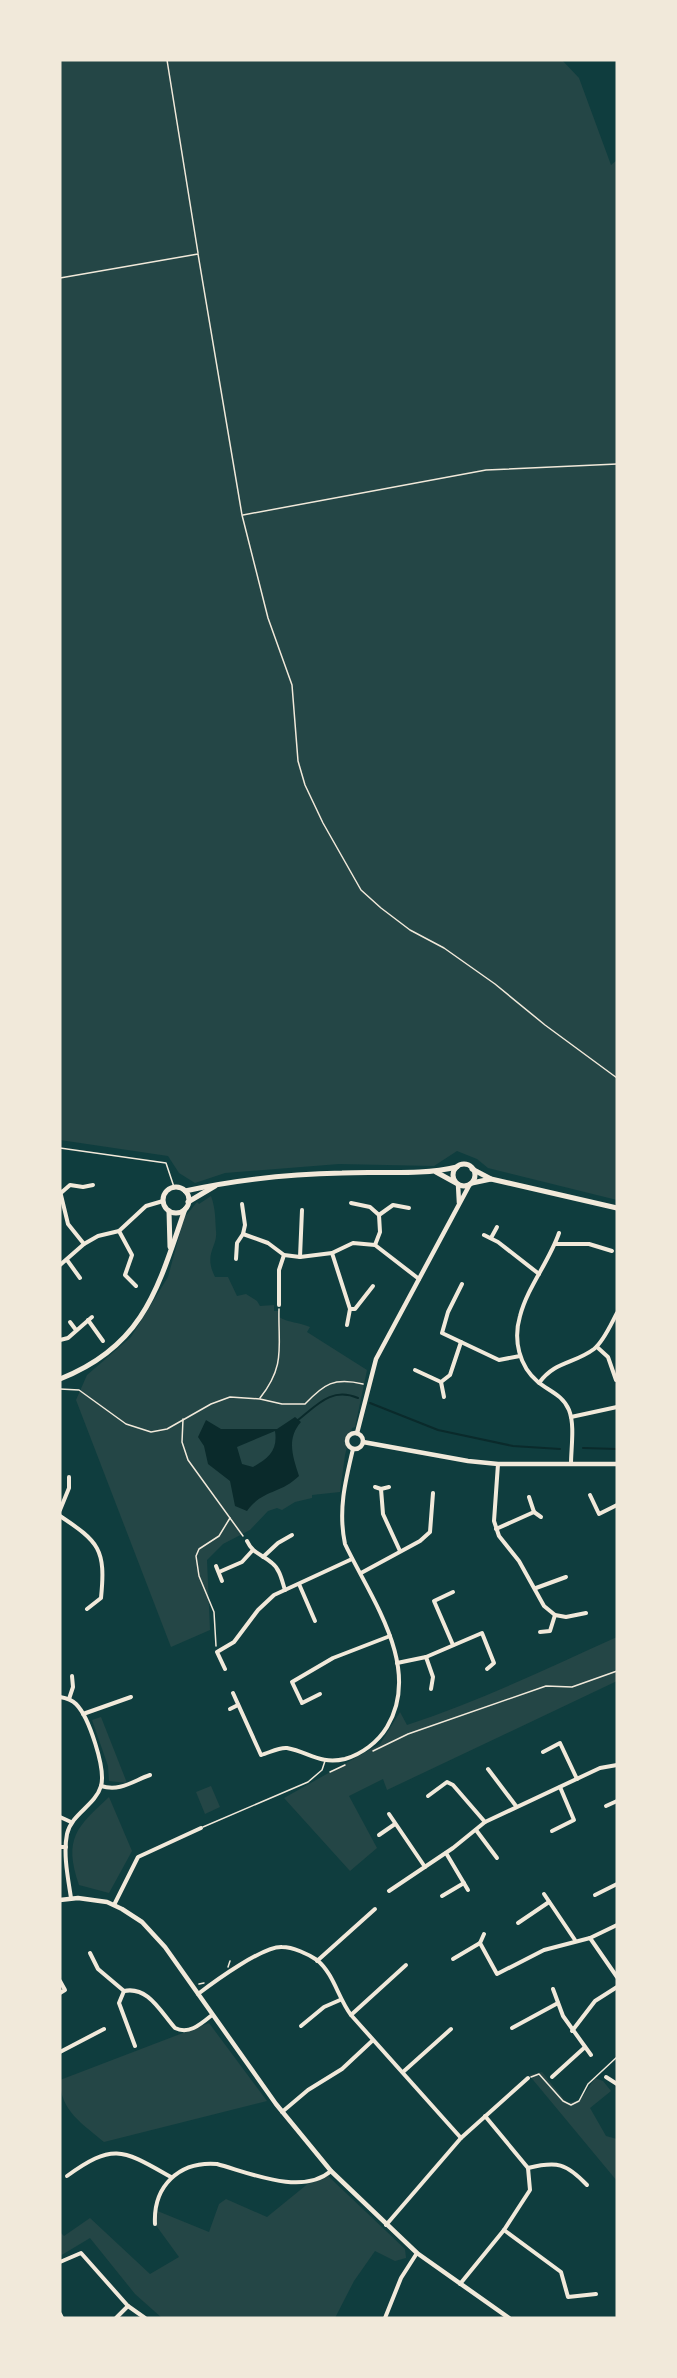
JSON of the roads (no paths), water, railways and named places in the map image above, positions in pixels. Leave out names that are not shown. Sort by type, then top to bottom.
[{"type":"main road","points":[[169,1255],[169,1211],[163,1201],[165,1192],[174,1187],[185,1191],[219,1184],[340,1173],[436,1172],[463,1164],[491,1179],[617,1208]]},
{"type":"main road","points":[[457,1167],[453,1173],[458,1184]]},
{"type":"main road","points":[[471,1183],[474,1178],[472,1168]]},
{"type":"main road","points":[[436,1172],[464,1186],[491,1179]]},
{"type":"main road","points":[[60,1379],[86,1368],[127,1336],[158,1289],[188,1202],[219,1184]]},
{"type":"main road","points":[[185,1191],[188,1202]]},
{"type":"main road","points":[[169,1211],[177,1213],[185,1209]]},
{"type":"street","points":[[471,1183],[376,1359],[357,1433],[363,1442],[456,1459],[498,1464],[617,1464]]},
{"type":"street","points":[[458,1184],[459,1203]]},
{"type":"street","points":[[84,1244],[68,1224],[61,1192],[70,1185],[83,1187],[93,1185]]},
{"type":"street","points":[[60,1265],[84,1244],[98,1236],[119,1231],[146,1206],[163,1201]]},
{"type":"street","points":[[351,1203],[370,1207],[379,1215],[380,1232],[375,1245]]},
{"type":"street","points":[[236,1259],[237,1244],[243,1234],[245,1224],[242,1204]]},
{"type":"street","points":[[379,1215],[393,1205],[409,1208]]},
{"type":"street","points":[[300,1257],[302,1210]]},
{"type":"street","points":[[491,1238],[497,1227]]},
{"type":"street","points":[[119,1231],[132,1255],[126,1275],[136,1286]]},
{"type":"street","points":[[559,1233],[520,1316],[516,1337],[519,1356],[539,1383],[564,1401],[571,1417],[571,1464]]},
{"type":"street","points":[[243,1234],[268,1243],[284,1255],[300,1257],[332,1253],[353,1243],[375,1245],[419,1279]]},
{"type":"street","points":[[484,1236],[491,1238],[539,1274]]},
{"type":"street","points":[[555,1244],[589,1244],[612,1251]]},
{"type":"street","points":[[332,1253],[350,1309],[347,1325]]},
{"type":"street","points":[[279,1305],[279,1270],[284,1255]]},
{"type":"street","points":[[67,1260],[80,1278]]},
{"type":"street","points":[[462,1284],[448,1312],[442,1334],[499,1360],[519,1356]]},
{"type":"street","points":[[350,1309],[356,1309],[373,1286]]},
{"type":"street","points":[[539,1383],[556,1365],[580,1358],[597,1347],[617,1313]]},
{"type":"street","points":[[60,1341],[90,1319],[104,1341]]},
{"type":"street","points":[[70,1323],[76,1330]]},
{"type":"street","points":[[441,1382],[450,1375],[461,1342]]},
{"type":"street","points":[[597,1347],[608,1357],[616,1380]]},
{"type":"street","points":[[415,1370],[441,1382]]},
{"type":"street","points":[[441,1382],[444,1396]]},
{"type":"street","points":[[571,1417],[617,1407]]},
{"type":"street","points":[[352,1449],[348,1446],[346,1439],[357,1433]]},
{"type":"street","points":[[352,1449],[359,1448],[363,1442]]},
{"type":"street","points":[[233,1693],[261,1755],[285,1748],[313,1759],[344,1759],[367,1749],[384,1732],[393,1717],[399,1694],[397,1663],[390,1636],[345,1544],[340,1513],[352,1449]]},
{"type":"street","points":[[498,1464],[494,1521],[496,1529],[536,1588],[544,1606],[555,1614],[566,1617],[586,1613]]},
{"type":"street","points":[[60,1510],[69,1488],[69,1478]]},
{"type":"street","points":[[375,1486],[381,1489],[389,1486]]},
{"type":"street","points":[[381,1489],[383,1514],[400,1551]]},
{"type":"street","points":[[361,1573],[420,1541],[430,1532],[433,1493]]},
{"type":"street","points":[[590,1495],[600,1515],[617,1505]]},
{"type":"street","points":[[529,1497],[534,1512],[542,1517]]},
{"type":"street","points":[[496,1529],[534,1512]]},
{"type":"street","points":[[60,1516],[91,1538],[98,1551],[101,1598],[87,1610]]},
{"type":"street","points":[[263,1557],[278,1543],[292,1535]]},
{"type":"street","points":[[247,1541],[252,1551],[278,1569],[285,1590]]},
{"type":"street","points":[[219,1572],[242,1562],[252,1551]]},
{"type":"street","points":[[225,1669],[217,1652],[234,1642],[258,1610],[273,1595],[352,1559]]},
{"type":"street","points":[[216,1566],[222,1581]]},
{"type":"street","points":[[536,1588],[566,1577]]},
{"type":"street","points":[[300,1584],[315,1621]]},
{"type":"street","points":[[453,1592],[434,1601],[453,1645]]},
{"type":"street","points":[[540,1632],[549,1631],[555,1614]]},
{"type":"street","points":[[397,1663],[426,1657],[482,1634],[494,1663],[487,1669]]},
{"type":"street","points":[[284,1683],[292,1682],[333,1658],[390,1636]]},
{"type":"street","points":[[426,1657],[433,1677],[431,1689]]},
{"type":"street","points":[[69,1699],[73,1687],[72,1676]]},
{"type":"street","points":[[292,1682],[306,1709]]},
{"type":"street","points":[[302,1702],[320,1695]]},
{"type":"street","points":[[60,1697],[69,1699],[83,1714],[103,1770],[101,1786],[95,1797],[71,1822],[66,1847],[71,1898]]},
{"type":"street","points":[[83,1714],[131,1697]]},
{"type":"street","points":[[230,1709],[238,1705]]},
{"type":"street","points":[[543,1752],[560,1743],[577,1779]]},
{"type":"street","points":[[388,1891],[446,1853],[485,1822],[600,1768],[617,1765]]},
{"type":"street","points":[[488,1769],[516,1806]]},
{"type":"street","points":[[101,1786],[112,1789],[123,1787],[150,1775]]},
{"type":"street","points":[[428,1796],[447,1782],[453,1785],[485,1822]]},
{"type":"street","points":[[552,1831],[574,1820],[560,1787]]},
{"type":"street","points":[[606,1806],[617,1801]]},
{"type":"street","points":[[389,1814],[425,1867]]},
{"type":"street","points":[[60,1817],[71,1822]]},
{"type":"street","points":[[379,1835],[395,1824]]},
{"type":"street","points":[[114,1905],[138,1857],[201,1828]]},
{"type":"street","points":[[476,1830],[497,1858]]},
{"type":"street","points":[[60,1847],[66,1847]]},
{"type":"street","points":[[446,1853],[468,1890]]},
{"type":"street","points":[[442,1896],[464,1883]]},
{"type":"street","points":[[596,1895],[617,1884]]},
{"type":"street","points":[[544,1894],[575,1940]]},
{"type":"street","points":[[60,1900],[71,1898],[93,1900],[114,1905],[130,1913],[149,1930],[198,1994],[282,2112],[331,2171],[417,2253],[509,2318]]},
{"type":"street","points":[[518,1923],[549,1902]]},
{"type":"street","points":[[317,1961],[375,1909]]},
{"type":"street","points":[[480,1943],[497,1974],[544,1950],[575,1940],[590,1938],[617,1924]]},
{"type":"street","points":[[453,1959],[480,1943],[484,1934]]},
{"type":"street","points":[[590,1938],[617,1977]]},
{"type":"street","points":[[198,1994],[266,1951],[281,1946],[297,1950],[317,1961],[333,1981],[340,2000],[372,2041],[403,2072],[461,2138]]},
{"type":"street","points":[[90,1953],[98,1969],[124,1990],[135,1988],[144,1992],[180,2031],[195,2027],[212,2015]]},
{"type":"street","points":[[351,2015],[406,1965]]},
{"type":"street","points":[[60,1981],[65,1990],[60,1993]]},
{"type":"street","points":[[572,2031],[595,2001],[617,1987]]},
{"type":"street","points":[[553,1989],[572,2031],[591,2055]]},
{"type":"street","points":[[124,1990],[119,2003],[135,2046]]},
{"type":"street","points":[[301,2026],[324,2007],[340,2000]]},
{"type":"street","points":[[512,2028],[558,2003]]},
{"type":"street","points":[[60,2052],[104,2029]]},
{"type":"street","points":[[403,2072],[451,2029]]},
{"type":"street","points":[[282,2112],[308,2090],[342,2069],[372,2041]]},
{"type":"street","points":[[552,2077],[584,2048]]},
{"type":"street","points":[[606,2076],[617,2084]]},
{"type":"street","points":[[386,2225],[461,2138],[528,2078]]},
{"type":"street","points":[[459,2284],[504,2230],[530,2190],[528,2168],[485,2116]]},
{"type":"street","points":[[67,2176],[93,2158],[110,2153],[128,2155],[171,2177]]},
{"type":"street","points":[[156,2224],[156,2205],[171,2177],[185,2167],[204,2163],[299,2184],[315,2181],[331,2171]]},
{"type":"street","points":[[528,2168],[545,2164],[560,2164],[573,2170],[587,2185]]},
{"type":"street","points":[[504,2230],[561,2272],[568,2297],[596,2294]]},
{"type":"street","points":[[60,2262],[81,2253],[128,2306],[145,2318]]},
{"type":"street","points":[[385,2318],[396,2289],[417,2253]]},
{"type":"street","points":[[116,2318],[128,2306]]},
{"type":"street","points":[[60,2314],[62,2318]]},
{"type":"lane","points":[[60,1148],[166,1163],[174,1187]]},
{"type":"lane","points":[[201,1828],[308,1782],[322,1770],[325,1760]]},
{"type":"waterway","points":[[298,1420],[319,1403],[333,1396],[349,1395],[358,1398]]},
{"type":"waterway","points":[[370,1403],[438,1430],[513,1446],[560,1449]]},
{"type":"waterway","points":[[583,1448],[617,1449]]}]
